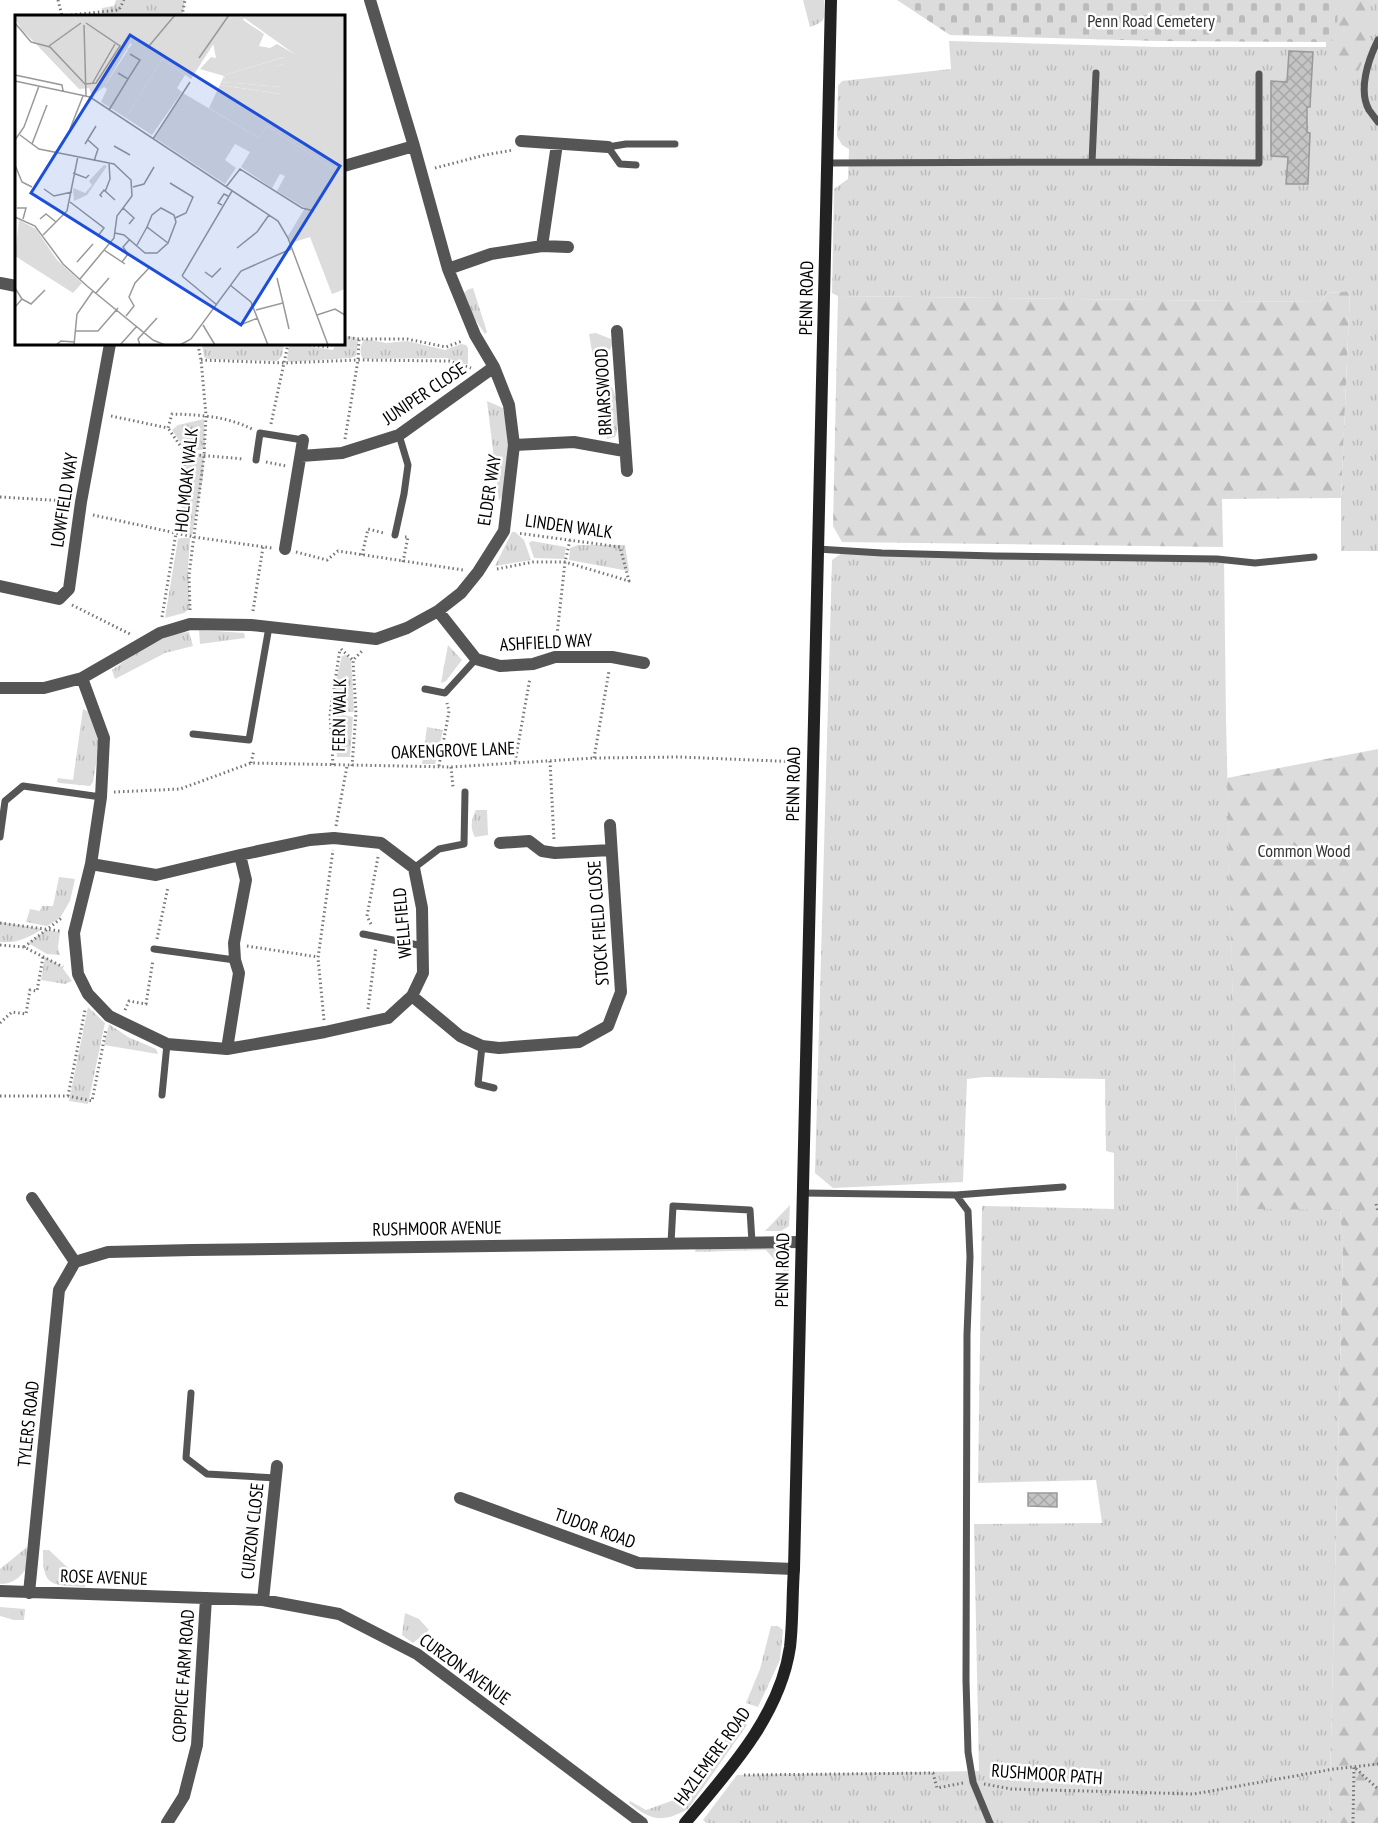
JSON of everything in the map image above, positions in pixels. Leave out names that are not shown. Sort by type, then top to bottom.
[{"type":"main road","name":"PENN ROAD","points":[[794,1569],[801,1193],[831,0]]},
{"type":"main road","name":"HAZLEMERE ROAD","points":[[685,1823],[724,1776],[759,1727],[784,1672],[790,1647],[794,1569]]},
{"type":"street","name":"ELDER WAY","points":[[82,678],[160,633],[190,624],[251,625],[376,639],[407,628],[438,611],[460,593],[478,572],[504,531],[514,445],[509,405],[490,370],[448,269],[370,0]]},
{"type":"street","points":[[521,141],[608,147]]},
{"type":"street","points":[[542,246],[557,144]]},
{"type":"street","points":[[345,166],[414,146]]},
{"type":"street","points":[[448,269],[491,254],[542,246],[568,247]]},
{"type":"street","points":[[0,283],[15,286]]},
{"type":"street","name":"BRIARSWOOD","points":[[617,332],[627,471]]},
{"type":"street","name":"LOWFIELD WAY","points":[[59,599],[69,589],[80,507],[110,345]]},
{"type":"street","name":"JUNIPER CLOSE","points":[[299,462],[342,453],[399,435],[490,370]]},
{"type":"street","points":[[285,549],[303,440]]},
{"type":"street","name":"BRIARSWOOD","points":[[514,445],[574,442],[624,451]]},
{"type":"street","points":[[0,586],[59,599]]},
{"type":"street","name":"ASHFIELD WAY","points":[[438,611],[476,658],[500,666],[532,664],[555,657],[612,657],[644,663]]},
{"type":"street","points":[[0,688],[44,688],[82,678]]},
{"type":"street","name":"WELLFIELD","points":[[82,678],[104,738],[101,797],[90,864],[74,933],[78,974],[88,994],[109,1016],[167,1044],[227,1049],[325,1032],[388,1018],[412,996],[423,973],[422,908],[414,868],[381,843],[334,838],[310,840],[156,875],[90,864]]},
{"type":"street","name":"STOCK FIELD CLOSE","points":[[412,996],[460,1036],[482,1046],[499,1048],[579,1042],[608,1026],[621,992],[610,825]]},
{"type":"street","name":"STOCK FIELD CLOSE","points":[[500,843],[529,842],[543,851],[555,853],[611,850]]},
{"type":"street","points":[[227,1049],[239,973],[234,944],[246,880],[240,855]]},
{"type":"street","points":[[32,1198],[75,1262]]},
{"type":"street","name":"RUSHMOOR AVENUE","points":[[75,1262],[108,1252],[801,1242]]},
{"type":"street","name":"TYLERS ROAD","points":[[29,1593],[59,1290],[75,1262]]},
{"type":"street","name":"CURZON CLOSE","points":[[263,1600],[276,1472]]},
{"type":"street","name":"TUDOR ROAD","points":[[460,1498],[638,1563],[794,1569]]},
{"type":"street","name":"ROSE AVENUE","points":[[0,1591],[206,1598]]},
{"type":"street","name":"CURZON AVENUE","points":[[206,1598],[263,1600],[339,1614],[417,1654],[642,1823]]},
{"type":"street","name":"COPPICE FARM ROAD","points":[[167,1823],[184,1796],[197,1745],[206,1598]]},
{"type":"lane","points":[[1378,40],[1372,53],[1365,88],[1369,110],[1378,122]]},
{"type":"lane","points":[[1092,162],[1096,73]]},
{"type":"lane","points":[[827,163],[1259,163],[1259,74]]},
{"type":"lane","points":[[636,165],[620,164],[608,147],[626,144],[675,144]]},
{"type":"lane","points":[[256,460],[260,433],[303,440]]},
{"type":"lane","points":[[395,535],[408,465],[399,435]]},
{"type":"lane","points":[[817,549],[894,554],[1217,560],[1255,563],[1314,557]]},
{"type":"lane","points":[[193,734],[249,740],[269,627]]},
{"type":"lane","points":[[425,689],[445,693],[476,658]]},
{"type":"lane","points":[[0,837],[5,801],[23,786],[101,797]]},
{"type":"lane","points":[[414,868],[439,849],[464,844],[465,792]]},
{"type":"lane","points":[[363,934],[423,946]]},
{"type":"lane","points":[[154,950],[235,960]]},
{"type":"lane","points":[[162,1095],[167,1044]]},
{"type":"lane","points":[[482,1046],[478,1084],[494,1088]]},
{"type":"lane","points":[[801,1193],[956,1194],[1063,1187]]},
{"type":"lane","points":[[956,1194],[968,1211],[970,1257],[967,1335],[966,1680],[968,1752],[973,1782],[990,1823]]},
{"type":"lane","points":[[671,1243],[673,1206],[750,1210],[752,1242]]},
{"type":"lane","points":[[191,1393],[186,1458],[207,1474],[276,1472]]},
{"type":"path","points":[[58,0],[62,15]]},
{"type":"path","points":[[81,15],[119,10],[124,0]]},
{"type":"path","points":[[182,15],[185,0]]},
{"type":"path","points":[[421,171],[485,155],[512,151],[521,141]]},
{"type":"path","points":[[345,337],[407,339],[446,347],[475,335]]},
{"type":"path","points":[[342,453],[358,360],[359,339]]},
{"type":"path","name":"HOLMOAK WALK","points":[[190,624],[189,575],[204,456],[206,416],[198,345]]},
{"type":"path","points":[[269,434],[288,345]]},
{"type":"path","points":[[310,345],[330,347],[331,345]]},
{"type":"path","points":[[201,360],[284,363],[358,360],[449,361],[490,370]]},
{"type":"path","points":[[97,413],[168,428],[186,454],[160,633]]},
{"type":"path","points":[[168,428],[172,414],[237,421],[260,433]]},
{"type":"path","points":[[186,454],[299,462]]},
{"type":"path","points":[[0,497],[80,507],[194,537],[285,549]]},
{"type":"path","name":"LINDEN WALK","points":[[285,549],[327,560],[338,551],[478,572],[533,562],[565,562],[629,581],[620,547],[504,531]]},
{"type":"path","points":[[555,657],[565,562],[570,540]]},
{"type":"path","points":[[251,625],[263,547]]},
{"type":"path","points":[[59,599],[144,641]]},
{"type":"path","name":"FERN WALK","points":[[333,765],[330,714],[340,649],[339,635]]},
{"type":"path","name":"FERN WALK","points":[[325,1032],[318,958],[334,838],[349,766],[356,713],[353,660],[376,639]]},
{"type":"path","points":[[340,649],[353,660]]},
{"type":"path","points":[[594,758],[612,657]]},
{"type":"path","points":[[515,762],[532,664]]},
{"type":"path","points":[[439,766],[449,711],[445,693]]},
{"type":"path","name":"OAKENGROVE LANE","points":[[101,797],[116,791],[180,789],[251,763],[451,767],[594,758],[679,757],[812,762]]},
{"type":"path","points":[[550,761],[555,853]]},
{"type":"path","points":[[451,767],[453,787],[465,792]]},
{"type":"path","points":[[24,947],[82,902]]},
{"type":"path","points":[[0,923],[74,933]]},
{"type":"path","points":[[234,944],[318,958]]},
{"type":"path","points":[[0,945],[24,947],[78,974]]},
{"type":"path","points":[[0,1023],[12,1011],[26,1014],[30,990],[37,991],[44,957]]},
{"type":"path","points":[[68,1096],[88,994]]},
{"type":"path","points":[[0,1096],[68,1096],[92,1101],[109,1016]]},
{"type":"path","points":[[1376,1204],[1378,1212]]},
{"type":"path","name":"RUSHMOOR PATH","points":[[724,1776],[768,1773],[933,1773],[937,1788],[973,1782],[1011,1789],[1194,1794],[1378,1764]]},
{"type":"path","points":[[1354,1767],[1378,1789]]},
{"type":"path","points":[[1353,1823],[1354,1767]]},
{"type":"green space","points":[[116,0],[185,0],[182,15],[101,15],[102,8],[114,6]]},
{"type":"green space","points":[[803,0],[824,0],[824,18],[820,23],[810,27]]},
{"type":"green space","name":"Penn Road Cemetery","points":[[897,0],[1338,0],[1337,34],[1329,42],[1159,41],[950,35]]},
{"type":"green space","points":[[1330,0],[1371,0],[1365,56],[1356,76],[1341,75],[1326,48],[1326,24]]},
{"type":"green space","points":[[1344,0],[1378,0],[1378,551],[1341,551],[1341,498],[1350,291],[1328,293],[1319,302],[838,296],[832,293],[834,189],[848,179],[849,149],[842,145],[837,136],[838,86],[842,81],[951,69],[949,41],[1159,47],[1342,47]]},
{"type":"green space","points":[[473,288],[487,332],[485,334],[473,316],[464,293]]},
{"type":"green space","points":[[1350,291],[1341,498],[1222,499],[1223,547],[842,542],[833,526],[838,296],[1319,302],[1328,293]]},
{"type":"green space","points":[[596,333],[611,339],[613,344],[609,351],[608,382],[614,392],[618,408],[618,425],[615,437],[607,439],[589,334]]},
{"type":"green space","points":[[345,336],[355,337],[358,342],[356,356],[351,358],[289,362],[287,359],[291,345],[333,350],[335,345],[345,345]]},
{"type":"green space","points":[[365,339],[386,343],[407,341],[445,350],[461,344],[466,345],[468,364],[447,358],[363,359],[361,349]]},
{"type":"green space","points":[[202,345],[284,345],[282,356],[277,361],[204,357]]},
{"type":"green space","points":[[487,401],[503,408],[509,448],[503,495],[499,501]]},
{"type":"green space","points":[[204,419],[205,448],[185,449],[172,430],[178,425]]},
{"type":"green space","points":[[192,453],[204,454],[203,477],[192,535],[179,533],[187,456]]},
{"type":"green space","points":[[512,532],[524,540],[531,560],[495,566]]},
{"type":"green space","points":[[190,538],[188,570],[190,608],[184,613],[165,618],[178,539]]},
{"type":"green space","points":[[532,541],[566,547],[564,559],[534,558],[529,543]]},
{"type":"green space","points":[[578,545],[625,545],[629,571],[569,560],[570,548]]},
{"type":"green space","points":[[845,551],[1224,558],[1238,1209],[1340,1209],[1343,1245],[1329,1823],[707,1823],[703,1820],[737,1775],[979,1771],[974,1524],[1102,1523],[1096,1480],[978,1483],[982,1206],[1114,1209],[1114,1153],[1106,1151],[1105,1079],[984,1077],[967,1079],[963,1182],[833,1188],[815,1173],[832,560]]},
{"type":"green space","points":[[199,630],[244,633],[245,638],[200,644]]},
{"type":"green space","points":[[189,632],[193,646],[165,653],[115,679],[112,670],[139,651],[168,636]]},
{"type":"green space","points":[[448,645],[462,660],[446,681],[441,683]]},
{"type":"green space","points":[[346,655],[351,659],[354,710],[353,712],[333,711],[336,680],[342,656]]},
{"type":"green space","points":[[83,709],[91,713],[100,739],[93,782],[90,786],[57,782],[58,778],[73,780]]},
{"type":"green space","points":[[333,713],[353,717],[350,757],[337,757]]},
{"type":"green space","points":[[427,727],[443,730],[435,764],[422,764]]},
{"type":"green space","name":"Common Wood","points":[[1378,749],[1378,1823],[1329,1823],[1343,1245],[1340,1210],[1238,1209],[1227,778]]},
{"type":"green space","points":[[476,810],[487,810],[488,835],[475,837],[473,834],[472,824]]},
{"type":"green space","points":[[59,877],[75,879],[70,901],[60,918],[47,926],[26,922],[30,909],[40,911],[42,906],[53,906]]},
{"type":"green space","points":[[0,922],[43,929],[17,941],[0,942]]},
{"type":"green space","points":[[46,930],[60,932],[58,947],[60,955],[47,954],[28,943]]},
{"type":"green space","points":[[45,957],[61,966],[72,981],[65,984],[41,980]]},
{"type":"green space","points":[[88,1007],[105,1023],[88,1104],[69,1101]]},
{"type":"green space","points":[[109,1024],[128,1037],[156,1049],[158,1054],[104,1045]]},
{"type":"green space","points":[[790,1205],[789,1226],[781,1231],[765,1231]]},
{"type":"green space","points":[[775,1247],[789,1256],[789,1277],[766,1250],[695,1252],[696,1248]]},
{"type":"green space","points":[[27,1547],[27,1568],[15,1580],[0,1584],[0,1569]]},
{"type":"green space","points":[[43,1550],[49,1550],[85,1584],[85,1587],[64,1586],[51,1582],[44,1572]]},
{"type":"green space","points":[[0,1607],[25,1609],[24,1620],[0,1616]]},
{"type":"green space","points":[[405,1613],[419,1619],[429,1630],[413,1643],[402,1635]]},
{"type":"green space","points":[[771,1626],[778,1626],[783,1630],[780,1660],[758,1707],[746,1703],[760,1669]]},
{"type":"green space","points":[[739,1719],[747,1725],[688,1809],[679,1814],[657,1818],[644,1814],[629,1803],[630,1801],[646,1810],[688,1795]]},
{"type":"building","points":[[1289,51],[1313,52],[1310,107],[1307,107],[1307,132],[1310,133],[1308,184],[1286,184],[1288,157],[1271,156],[1271,81],[1287,82]]},
{"type":"building","points":[[1028,1493],[1057,1493],[1057,1507],[1028,1506]]}]
